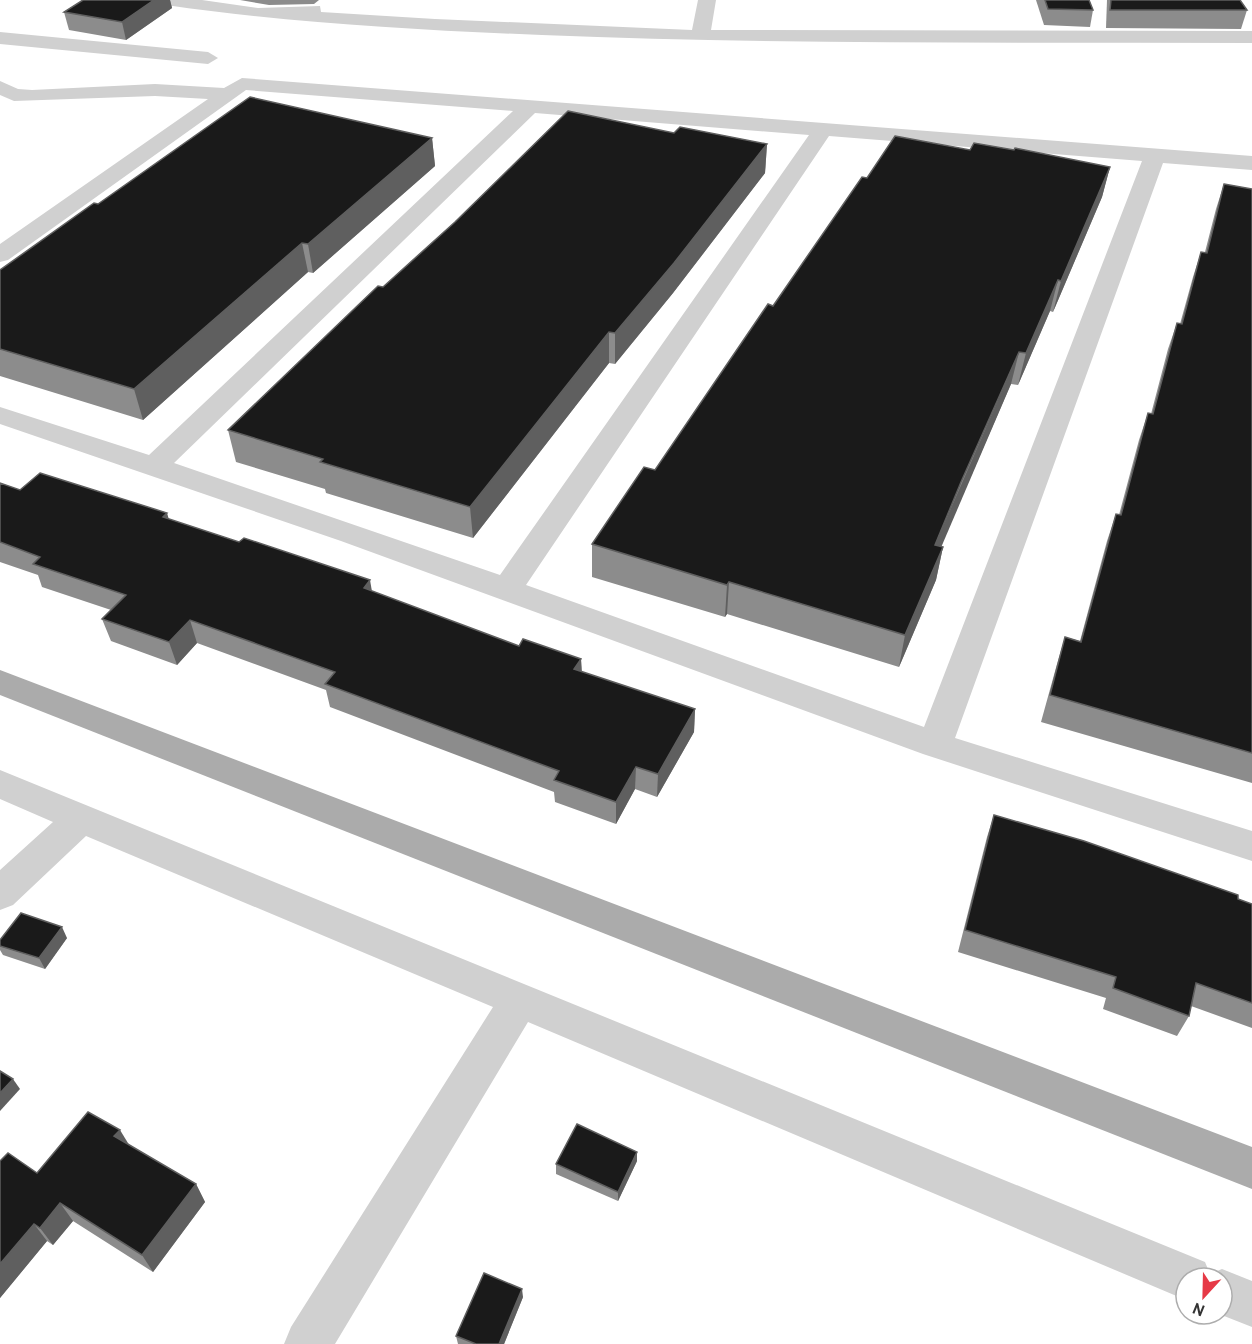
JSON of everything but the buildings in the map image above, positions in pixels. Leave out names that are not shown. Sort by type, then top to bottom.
[{"type":"main road","points":[[0,682],[1252,1168]]},
{"type":"street","points":[[166,0],[291,15],[435,25],[700,36],[1252,37]]},
{"type":"street","points":[[291,15],[321,8],[337,0]]},
{"type":"street","points":[[700,36],[707,0]]},
{"type":"street","points":[[0,38],[208,58]]},
{"type":"street","points":[[0,255],[243,84],[1252,164]]},
{"type":"street","points":[[0,87],[14,95],[32,96],[155,90],[230,94]]},
{"type":"street","points":[[155,465],[530,107]]},
{"type":"street","points":[[508,588],[823,130]]},
{"type":"street","points":[[935,745],[1155,156]]},
{"type":"street","points":[[0,415],[155,465],[508,588],[935,745],[1252,846]]},
{"type":"street","points":[[0,784],[1174,1272]]},
{"type":"street","points":[[0,894],[81,818]]},
{"type":"street","points":[[308,1344],[520,999]]},
{"type":"street","points":[[1234,1297],[1252,1304]]}]
